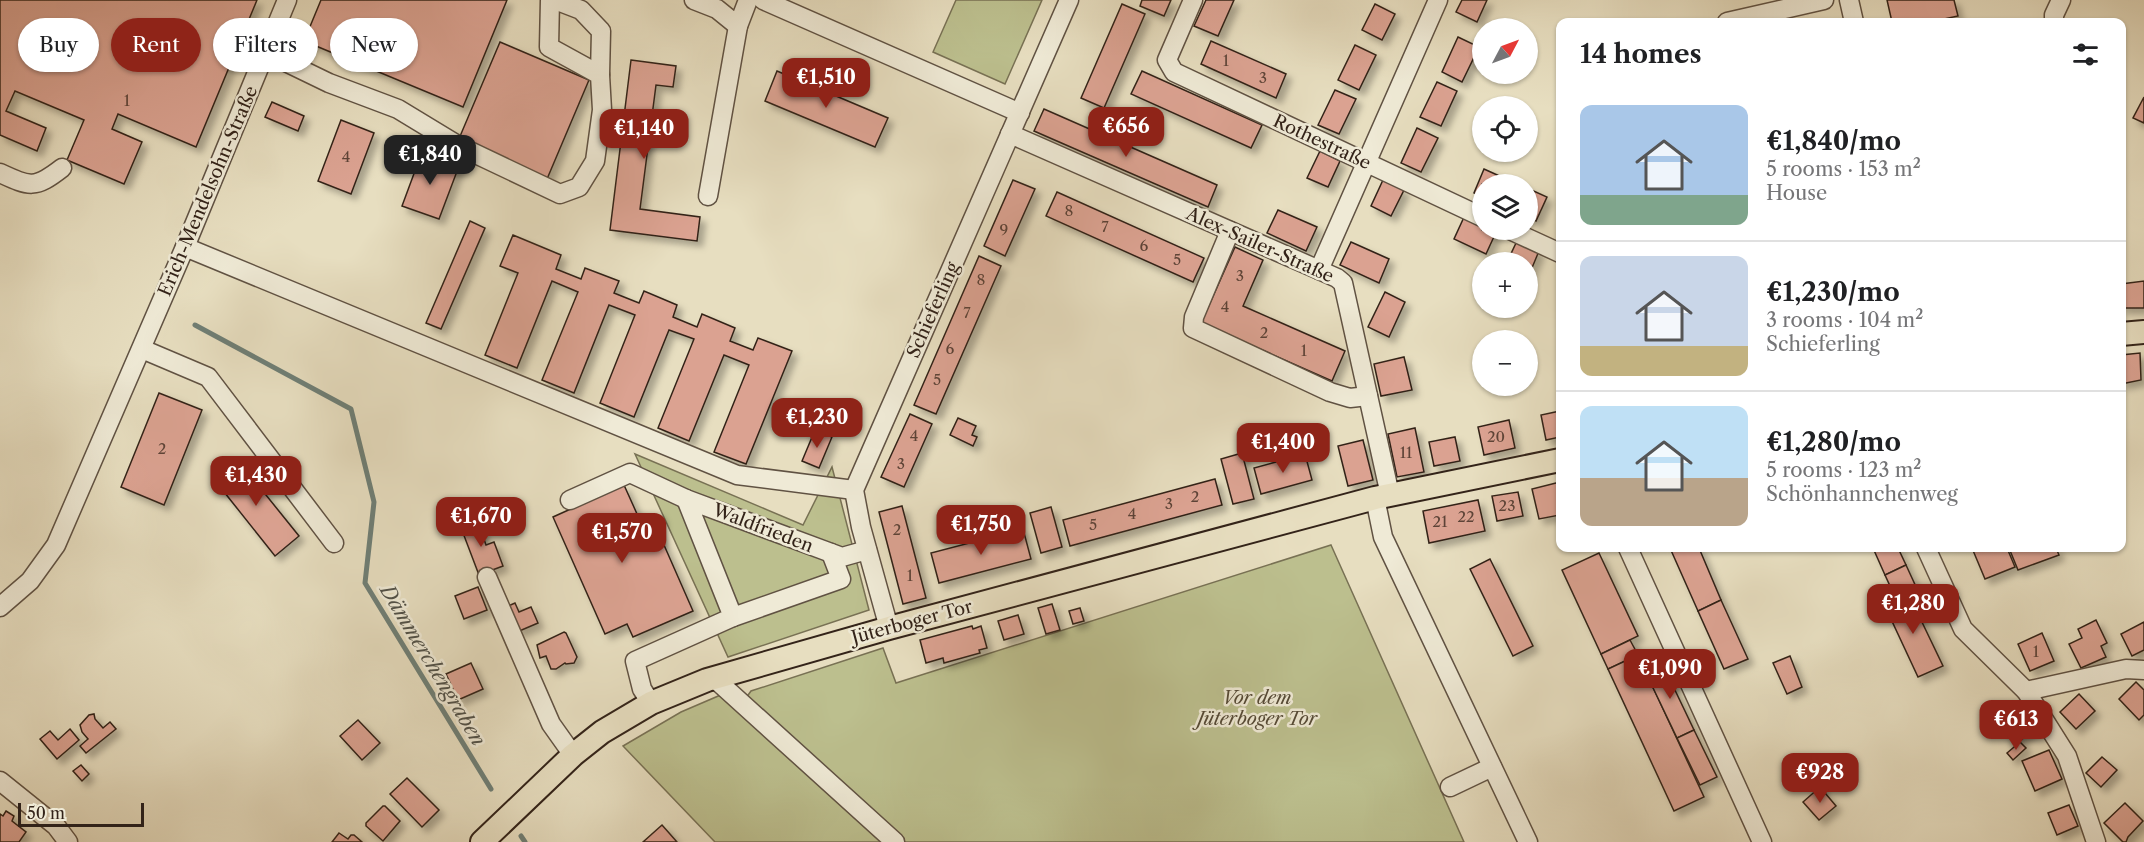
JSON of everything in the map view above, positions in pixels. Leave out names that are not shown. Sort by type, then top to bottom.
[{"type":"main road","points":[[2126,334],[2144,332]]},
{"type":"main road","name":"Jüterboger Tor","points":[[482,842],[573,755],[602,732],[651,703],[714,678],[889,628],[1382,496],[1556,461]]},
{"type":"street","name":"Erich-Mendelsohn-Straße","points":[[280,18],[287,0]]},
{"type":"street","points":[[550,0],[549,47],[600,75]]},
{"type":"street","points":[[307,72],[329,83],[398,109],[459,146],[560,194],[579,187],[595,161],[602,110],[601,32],[581,10],[555,0]]},
{"type":"street","points":[[694,0],[717,9],[738,26]]},
{"type":"street","points":[[708,195],[738,26],[748,0]]},
{"type":"street","points":[[763,0],[1020,113]]},
{"type":"street","name":"Schieferling","points":[[854,490],[1070,0]]},
{"type":"street","name":"Rothestraße","points":[[1193,0],[1167,60],[1174,72],[1472,212]]},
{"type":"street","points":[[1319,270],[1438,0]]},
{"type":"street","points":[[1745,18],[1824,0]]},
{"type":"street","points":[[1849,0],[1853,18]]},
{"type":"street","points":[[2054,18],[2061,0]]},
{"type":"street","name":"Erich-Mendelsohn-Straße","points":[[0,607],[30,581],[56,545],[142,349],[258,72]]},
{"type":"street","name":"Alex-Sailer-Straße","points":[[1010,134],[1337,278],[1343,283],[1368,396],[1382,496],[1383,537],[1528,842]]},
{"type":"street","points":[[0,173],[26,185],[45,181],[62,168]]},
{"type":"street","points":[[1230,231],[1194,317],[1193,328],[1330,392],[1350,398],[1368,396]]},
{"type":"street","points":[[1532,240],[1556,251]]},
{"type":"street","points":[[185,247],[737,475],[854,490],[867,550],[889,628]]},
{"type":"street","points":[[142,349],[208,377],[334,543]]},
{"type":"street","points":[[570,500],[630,473],[686,499]]},
{"type":"street","name":"Waldfrieden","points":[[686,499],[842,557],[867,550]]},
{"type":"street","name":"Waldfrieden","points":[[686,499],[733,617]]},
{"type":"street","points":[[1630,552],[1761,842]]},
{"type":"street","points":[[1928,552],[1963,629],[2026,691],[2067,756],[2096,842]]},
{"type":"street","points":[[651,703],[642,689],[635,661],[733,617],[841,579],[831,553]]},
{"type":"street","points":[[487,577],[551,724],[573,755]]},
{"type":"street","points":[[2026,691],[2126,669],[2144,670]]},
{"type":"street","points":[[714,678],[895,842]]},
{"type":"street","points":[[1450,787],[1492,767]]},
{"type":"street","points":[[0,781],[56,826],[68,842]]},
{"type":"green space","points":[[956,0],[1042,0],[1005,84],[933,52]]},
{"type":"green space","points":[[635,454],[803,525],[832,467],[869,610],[728,657]]},
{"type":"green space","name":"Vor dem Jüterboger Tor","points":[[1331,545],[1464,842],[905,842],[746,698],[751,691],[883,648],[896,683]]},
{"type":"green space","points":[[723,694],[886,842],[715,842],[623,746],[681,712]]},
{"type":"building","points":[[0,0],[257,0],[250,18],[213,18],[213,72],[227,72],[196,147],[118,114],[112,129],[142,142],[124,184],[67,160],[84,120],[15,91],[6,111],[46,128],[37,151],[0,135]]},
{"type":"building","points":[[321,0],[507,0],[463,107],[379,72],[418,72],[418,18],[330,18],[330,52],[318,47],[318,18],[314,18]]},
{"type":"building","points":[[1142,0],[1171,0],[1164,16],[1140,6]]},
{"type":"building","points":[[1206,0],[1234,0],[1218,36],[1194,26]]},
{"type":"building","points":[[1462,0],[1487,0],[1479,18],[1472,20],[1456,12]]},
{"type":"building","points":[[1887,0],[1954,0],[1958,16],[1949,18],[1891,18]]},
{"type":"building","points":[[1122,4],[1145,14],[1104,108],[1081,98]]},
{"type":"building","points":[[1375,4],[1395,14],[1382,40],[1362,30]]},
{"type":"building","points":[[1458,37],[1472,44],[1472,61],[1462,82],[1442,72]]},
{"type":"building","points":[[1211,41],[1286,74],[1276,98],[1201,64]]},
{"type":"building","points":[[500,42],[589,80],[547,179],[458,141]]},
{"type":"building","points":[[1355,45],[1376,55],[1359,90],[1338,80]]},
{"type":"building","points":[[631,60],[676,66],[673,87],[656,85],[640,209],[700,217],[697,241],[610,230]]},
{"type":"building","points":[[777,71],[888,118],[875,147],[765,101]]},
{"type":"building","points":[[1142,71],[1262,125],[1251,148],[1131,94]]},
{"type":"building","points":[[1437,82],[1457,91],[1441,126],[1420,117]]},
{"type":"building","points":[[1335,90],[1356,99],[1339,134],[1318,125]]},
{"type":"building","points":[[2144,97],[2144,123],[2133,118]]},
{"type":"building","points":[[272,102],[304,116],[298,131],[265,117]]},
{"type":"building","points":[[1044,109],[1217,185],[1208,207],[1034,131]]},
{"type":"building","points":[[341,120],[374,133],[351,194],[318,181]]},
{"type":"building","points":[[1417,128],[1438,138],[1421,172],[1401,163]]},
{"type":"building","points":[[1320,151],[1340,161],[1328,187],[1307,178]]},
{"type":"building","points":[[422,152],[459,166],[439,219],[402,206]]},
{"type":"building","points":[[1484,169],[1495,174],[1482,174]]},
{"type":"building","points":[[1013,180],[1035,189],[1005,256],[984,246]]},
{"type":"building","points":[[1383,180],[1404,190],[1391,216],[1371,206]]},
{"type":"building","points":[[1057,192],[1204,258],[1193,282],[1046,216]]},
{"type":"building","points":[[1538,193],[1547,197],[1538,217]]},
{"type":"building","points":[[1278,210],[1317,227],[1306,251],[1267,233]]},
{"type":"building","points":[[1465,215],[1472,218],[1472,240],[1492,240],[1487,252],[1482,252],[1454,239]]},
{"type":"building","points":[[470,221],[485,228],[441,329],[426,323]]},
{"type":"building","points":[[513,235],[561,255],[556,269],[581,279],[585,268],[619,281],[614,293],[639,303],[644,291],[677,305],[673,317],[697,327],[702,314],[735,328],[730,341],[753,350],[758,338],[792,351],[746,464],[714,452],[749,365],[724,355],[689,441],[658,428],[694,339],[669,330],[634,417],[600,403],[635,315],[609,305],[574,393],[542,380],[578,292],[552,281],[517,368],[485,355],[518,273],[500,266]]},
{"type":"building","points":[[1517,241],[1539,251],[1538,253],[1512,252]]},
{"type":"building","points":[[1351,242],[1389,259],[1379,283],[1340,265]]},
{"type":"building","points":[[1235,247],[1263,260],[1243,306],[1345,351],[1332,381],[1201,323]]},
{"type":"building","points":[[979,256],[1001,266],[936,414],[914,405]]},
{"type":"building","points":[[2144,281],[2144,308],[2126,308],[2126,283]]},
{"type":"building","points":[[1385,292],[1405,302],[1389,337],[1368,327]]},
{"type":"building","points":[[2140,353],[2141,380],[2126,383],[2126,354]]},
{"type":"building","points":[[1404,357],[1412,390],[1381,396],[1374,364]]},
{"type":"building","points":[[159,393],[202,410],[164,505],[121,487]]},
{"type":"building","points":[[1556,412],[1556,438],[1546,440],[1541,415]]},
{"type":"building","points":[[910,414],[932,424],[904,487],[881,477]]},
{"type":"building","points":[[958,418],[976,426],[972,435],[977,437],[973,446],[950,435]]},
{"type":"building","points":[[1509,420],[1515,448],[1484,455],[1478,427]]},
{"type":"building","points":[[1415,428],[1424,472],[1397,477],[1388,434]]},
{"type":"building","points":[[815,430],[832,437],[819,468],[802,461]]},
{"type":"building","points":[[1455,437],[1460,461],[1434,466],[1429,442]]},
{"type":"building","points":[[1363,440],[1373,480],[1348,486],[1338,446]]},
{"type":"building","points":[[1242,453],[1254,499],[1233,504],[1221,459]]},
{"type":"building","points":[[1305,454],[1312,480],[1261,494],[1254,468]]},
{"type":"building","points":[[237,459],[299,536],[275,556],[213,478]]},
{"type":"building","points":[[1215,479],[1222,505],[1070,546],[1063,520]]},
{"type":"building","points":[[1556,483],[1556,516],[1539,519],[1532,489]]},
{"type":"building","points":[[624,485],[642,525],[653,520],[693,611],[633,637],[627,624],[605,634],[553,517]]},
{"type":"building","points":[[1518,492],[1523,516],[1497,521],[1492,496]]},
{"type":"building","points":[[1478,500],[1485,531],[1429,543],[1423,511]]},
{"type":"building","points":[[902,506],[926,598],[903,604],[879,512]]},
{"type":"building","points":[[1051,507],[1062,547],[1041,553],[1030,513]]},
{"type":"building","points":[[477,519],[486,545],[494,542],[503,566],[479,575],[460,525]]},
{"type":"building","points":[[1023,529],[1031,559],[939,583],[931,553]]},
{"type":"building","points":[[1672,552],[1701,552],[1721,600],[1698,611]]},
{"type":"building","points":[[1875,552],[1900,552],[1906,565],[1885,575]]},
{"type":"building","points":[[1974,552],[2009,552],[2015,567],[1985,579]]},
{"type":"building","points":[[2011,552],[2058,552],[2059,555],[2018,570]]},
{"type":"building","points":[[1599,553],[1638,636],[1601,654],[1562,570]]},
{"type":"building","points":[[1490,559],[1533,646],[1513,656],[1470,569]]},
{"type":"building","points":[[1906,565],[1917,589],[1896,599],[1885,575]]},
{"type":"building","points":[[478,587],[487,610],[464,619],[455,596]]},
{"type":"building","points":[[1908,593],[1943,666],[1918,677],[1884,604]]},
{"type":"building","points":[[1721,600],[1748,659],[1724,669],[1698,611]]},
{"type":"building","points":[[515,603],[519,612],[531,607],[538,623],[517,632],[506,607]]},
{"type":"building","points":[[1052,604],[1060,630],[1046,634],[1038,608]]},
{"type":"building","points":[[1080,608],[1084,621],[1073,624],[1069,611]]},
{"type":"building","points":[[1018,615],[1024,634],[1004,640],[998,621]]},
{"type":"building","points":[[2096,620],[2107,643],[2101,646],[2106,657],[2081,668],[2069,644],[2082,638],[2078,629]]},
{"type":"building","points":[[2144,622],[2144,650],[2132,656],[2121,634]]},
{"type":"building","points":[[972,626],[973,629],[981,626],[987,648],[979,650],[980,653],[944,663],[943,658],[926,663],[920,640]]},
{"type":"building","points":[[564,632],[577,657],[574,663],[565,663],[556,669],[551,669],[546,656],[540,658],[537,645]]},
{"type":"building","points":[[2042,633],[2054,661],[2030,671],[2018,644]]},
{"type":"building","points":[[1630,640],[1638,655],[1608,669],[1601,654]]},
{"type":"building","points":[[1638,655],[1704,797],[1674,811],[1608,669]]},
{"type":"building","points":[[1790,656],[1802,687],[1787,694],[1773,663]]},
{"type":"building","points":[[471,663],[483,689],[458,700],[446,674]]},
{"type":"building","points":[[1662,663],[1694,730],[1677,738],[1645,671]]},
{"type":"building","points":[[2136,682],[2144,690],[2144,715],[2139,720],[2119,699]]},
{"type":"building","points":[[2079,694],[2095,711],[2076,729],[2060,712]]},
{"type":"building","points":[[2015,713],[2031,731],[2017,744],[2000,726]]},
{"type":"building","points":[[94,714],[95,719],[103,728],[110,722],[116,729],[86,753],[80,746],[88,739],[80,725],[89,715]]},
{"type":"building","points":[[358,720],[380,743],[362,760],[340,736]]},
{"type":"building","points":[[70,729],[79,740],[57,759],[40,739],[50,731],[58,740]]},
{"type":"building","points":[[1694,730],[1717,777],[1700,785],[1677,738]]},
{"type":"building","points":[[2020,742],[2026,748],[2013,760],[2007,753]]},
{"type":"building","points":[[2049,750],[2062,779],[2035,791],[2022,761]]},
{"type":"building","points":[[2102,757],[2117,770],[2101,787],[2086,773]]},
{"type":"building","points":[[81,765],[89,774],[82,781],[73,771]]},
{"type":"building","points":[[407,778],[439,810],[422,827],[390,794]]},
{"type":"building","points":[[1820,787],[1836,806],[1819,820],[1803,802]]},
{"type":"building","points":[[2125,803],[2143,821],[2126,842],[2123,842],[2104,823]]},
{"type":"building","points":[[2069,805],[2078,826],[2057,835],[2048,813]]},
{"type":"building","points":[[383,806],[400,821],[383,841],[366,826],[366,823]]},
{"type":"building","points":[[6,811],[14,816],[12,821],[26,832],[19,842],[0,842],[0,814],[3,816]]},
{"type":"building","points":[[662,825],[677,842],[643,842]]},
{"type":"building","points":[[339,833],[348,839],[354,835],[362,842],[332,842]]},
{"type":"waterway","name":"Dämmerchengraben","points":[[195,325],[351,409],[374,502],[365,583],[491,789]]},
{"type":"waterway","name":"Dämmerchengraben","points":[[521,836],[525,842]]}]
